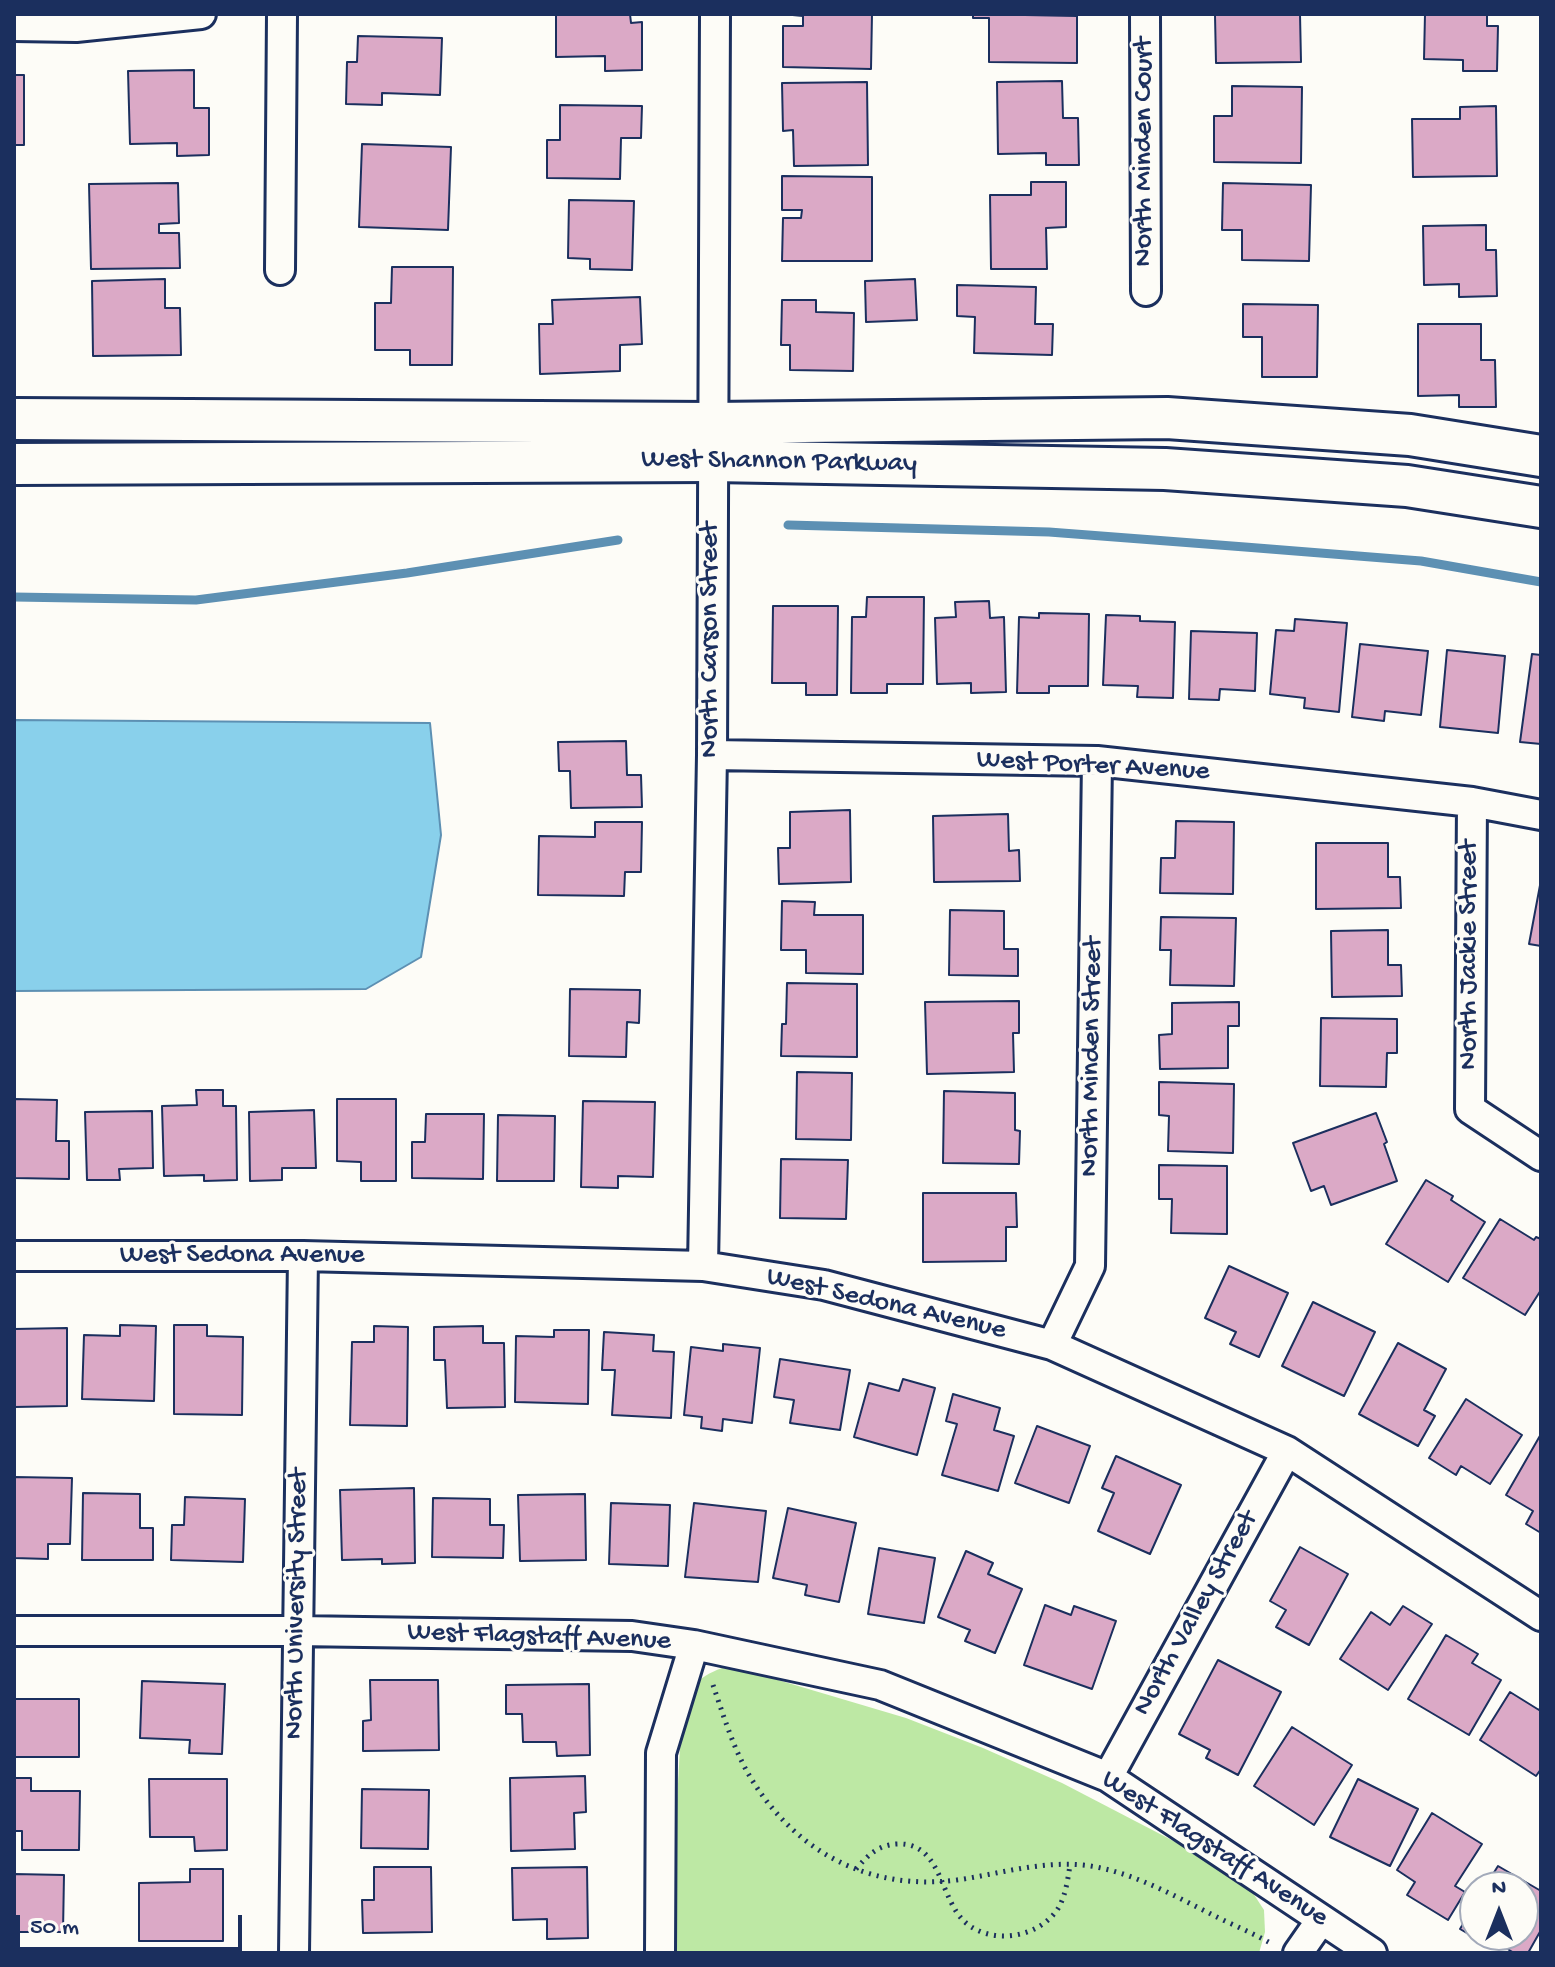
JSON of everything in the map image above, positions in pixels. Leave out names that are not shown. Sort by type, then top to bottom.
[{"type":"street","points":[[14,26],[76,27],[201,14]]},
{"type":"street","points":[[280,270],[282,14]]},
{"type":"street","name":"North Carson Street","points":[[703,1266],[712,755],[715,14]]},
{"type":"street","name":"North Minden Court","points":[[1145,14],[1146,291]]},
{"type":"street","name":"West Shannon Parkway","points":[[14,464],[712,442],[1167,418],[1410,435],[1541,456]]},
{"type":"street","name":"West Shannon Parkway","points":[[14,419],[712,442],[1407,486],[1541,507]]},
{"type":"street","name":"West Porter Avenue","points":[[712,755],[1097,761],[1472,802],[1541,815]]},
{"type":"street","name":"North Minden Street","points":[[1052,1345],[1090,1266],[1097,761]]},
{"type":"street","name":"North Jackie Street","points":[[1472,802],[1470,1109],[1541,1156]]},
{"type":"street","name":"West Sedona Avenue","points":[[14,1256],[303,1256],[703,1266],[824,1285],[1052,1345],[1287,1451],[1541,1616]]},
{"type":"street","name":"North University Street","points":[[294,1953],[303,1256]]},
{"type":"street","name":"North Valley Street","points":[[1108,1777],[1287,1451]]},
{"type":"street","name":"West Flagstaff Avenue","points":[[14,1631],[632,1636],[694,1645],[880,1685],[1108,1777],[1372,1953]]},
{"type":"street","points":[[660,1953],[661,1753],[694,1645]]},
{"type":"street","points":[[1285,1949],[1321,1920]]},
{"type":"path","points":[[694,1645],[752,1780],[796,1835],[856,1869],[894,1881],[942,1881],[1031,1866],[1101,1868],[1131,1877],[1285,1949]]},
{"type":"path","points":[[856,1869],[876,1849],[889,1844],[904,1844],[918,1849],[931,1859],[953,1903],[968,1924],[993,1935],[1021,1934],[1037,1928],[1059,1907],[1070,1865]]},
{"type":"green space","points":[[722,1668],[741,1669],[906,1718],[1062,1783],[1187,1848],[1251,1890],[1264,1910],[1265,1932],[1259,1953],[677,1953],[670,1927],[682,1712],[696,1684],[706,1675]]},
{"type":"water","points":[[14,720],[430,723],[441,835],[421,957],[366,989],[14,991]]},
{"type":"building","points":[[556,14],[630,14],[631,23],[642,22],[642,70],[605,71],[605,56],[556,57]]},
{"type":"building","points":[[782,14],[872,14],[871,69],[783,67],[783,26],[803,26],[803,16]]},
{"type":"building","points":[[973,14],[1077,16],[1077,63],[989,62],[989,18],[973,18]]},
{"type":"building","points":[[1300,14],[1301,62],[1216,63],[1215,15]]},
{"type":"building","points":[[1425,14],[1487,14],[1487,26],[1498,26],[1497,71],[1463,71],[1463,60],[1424,59]]},
{"type":"building","points":[[358,36],[442,38],[440,95],[382,93],[382,105],[346,104],[347,62],[357,62]]},
{"type":"building","points":[[194,70],[194,108],[209,108],[209,155],[177,156],[177,143],[130,144],[128,71]]},
{"type":"building","points":[[14,75],[24,75],[24,145],[14,145]]},
{"type":"building","points":[[1062,81],[1063,118],[1078,118],[1079,165],[1046,165],[1046,153],[998,154],[997,82]]},
{"type":"building","points":[[867,82],[868,165],[794,166],[793,130],[783,131],[782,83]]},
{"type":"building","points":[[1232,86],[1302,87],[1301,163],[1214,162],[1214,116],[1232,116]]},
{"type":"building","points":[[560,105],[642,106],[641,138],[621,138],[620,179],[547,178],[547,140],[560,140]]},
{"type":"building","points":[[1496,106],[1497,176],[1413,177],[1412,119],[1460,119],[1460,107]]},
{"type":"building","points":[[362,144],[451,147],[448,230],[359,227]]},
{"type":"building","points":[[782,176],[872,177],[872,261],[782,261],[783,218],[801,218],[802,210],[782,210]]},
{"type":"building","points":[[1031,182],[1066,182],[1066,227],[1046,228],[1047,269],[991,269],[990,195],[1031,195]]},
{"type":"building","points":[[178,183],[179,223],[159,224],[159,233],[179,233],[180,268],[91,269],[89,184]]},
{"type":"building","points":[[1223,183],[1311,185],[1309,261],[1242,260],[1242,230],[1222,230]]},
{"type":"building","points":[[569,200],[634,201],[632,270],[590,269],[590,259],[568,258]]},
{"type":"building","points":[[1486,225],[1486,250],[1496,250],[1497,296],[1459,297],[1459,284],[1424,285],[1423,226]]},
{"type":"building","points":[[392,267],[453,267],[452,365],[410,365],[410,350],[375,350],[375,303],[391,303]]},
{"type":"building","points":[[165,279],[165,308],[180,308],[181,355],[93,356],[92,281]]},
{"type":"building","points":[[915,279],[917,320],[866,322],[865,281]]},
{"type":"building","points":[[957,285],[1036,287],[1035,324],[1053,324],[1052,355],[974,353],[975,317],[957,316]]},
{"type":"building","points":[[640,297],[642,344],[620,345],[620,371],[540,374],[539,324],[553,324],[552,300]]},
{"type":"building","points":[[782,300],[816,300],[816,312],[854,313],[853,371],[790,370],[790,345],[781,345]]},
{"type":"building","points":[[1243,304],[1318,305],[1317,377],[1262,377],[1262,337],[1243,337]]},
{"type":"building","points":[[1418,324],[1481,324],[1481,360],[1495,360],[1496,407],[1459,407],[1459,395],[1418,396]]},
{"type":"building","points":[[867,597],[924,597],[923,684],[887,684],[887,693],[851,693],[852,617],[866,617]]},
{"type":"building","points":[[989,601],[990,618],[1004,617],[1006,692],[971,693],[971,683],[937,684],[935,618],[956,617],[955,602]]},
{"type":"building","points":[[773,606],[838,606],[837,695],[806,695],[806,683],[772,683]]},
{"type":"building","points":[[1039,613],[1089,614],[1088,686],[1049,686],[1049,693],[1017,693],[1019,617],[1039,618]]},
{"type":"building","points":[[1106,615],[1140,616],[1140,621],[1175,622],[1173,698],[1137,697],[1138,686],[1103,685]]},
{"type":"building","points":[[1295,619],[1347,623],[1339,712],[1304,708],[1305,698],[1270,694],[1276,630],[1294,631]]},
{"type":"building","points":[[1191,631],[1257,633],[1255,691],[1220,689],[1219,700],[1189,699]]},
{"type":"building","points":[[1360,644],[1428,651],[1421,715],[1385,711],[1384,721],[1352,717]]},
{"type":"building","points":[[1447,650],[1505,656],[1498,733],[1440,727]]},
{"type":"building","points":[[1532,654],[1541,655],[1541,744],[1520,742]]},
{"type":"building","points":[[626,741],[627,775],[641,775],[642,807],[571,808],[570,771],[559,771],[558,742]]},
{"type":"building","points":[[850,810],[851,882],[779,884],[778,848],[790,848],[790,812]]},
{"type":"building","points":[[1008,814],[1009,851],[1019,850],[1020,881],[934,882],[933,816]]},
{"type":"building","points":[[1176,821],[1234,822],[1233,894],[1160,893],[1161,858],[1175,858]]},
{"type":"building","points":[[595,822],[642,822],[641,872],[625,872],[624,896],[538,895],[539,836],[595,837]]},
{"type":"building","points":[[1316,843],[1388,843],[1388,877],[1400,877],[1401,908],[1316,909]]},
{"type":"building","points":[[1541,880],[1541,946],[1529,944]]},
{"type":"building","points":[[782,901],[815,902],[814,915],[863,915],[863,974],[806,973],[806,950],[781,950]]},
{"type":"building","points":[[950,910],[1004,911],[1004,949],[1018,949],[1018,976],[949,975]]},
{"type":"building","points":[[1161,917],[1236,918],[1234,986],[1170,985],[1171,950],[1160,950]]},
{"type":"building","points":[[1388,930],[1388,965],[1401,965],[1402,996],[1332,997],[1331,931]]},
{"type":"building","points":[[787,983],[857,984],[857,1057],[781,1056]]},
{"type":"building","points":[[570,989],[640,990],[639,1023],[627,1022],[626,1057],[569,1056]]},
{"type":"building","points":[[1019,1001],[1019,1033],[1013,1033],[1014,1072],[927,1074],[925,1002]]},
{"type":"building","points":[[1239,1002],[1239,1026],[1228,1026],[1228,1068],[1160,1069],[1159,1035],[1172,1034],[1172,1003]]},
{"type":"building","points":[[1321,1018],[1397,1019],[1397,1053],[1387,1053],[1386,1087],[1320,1086]]},
{"type":"building","points":[[797,1072],[852,1073],[851,1140],[796,1139]]},
{"type":"building","points":[[1159,1082],[1234,1084],[1233,1153],[1168,1151],[1169,1116],[1159,1115]]},
{"type":"building","points":[[196,1090],[223,1090],[223,1106],[236,1106],[237,1180],[204,1181],[204,1175],[164,1176],[162,1106],[197,1105]]},
{"type":"building","points":[[944,1091],[1015,1093],[1015,1130],[1020,1131],[1019,1164],[943,1163]]},
{"type":"building","points":[[14,1099],[57,1100],[56,1141],[69,1141],[69,1179],[14,1178]]},
{"type":"building","points":[[337,1099],[396,1099],[396,1181],[361,1181],[361,1162],[337,1161]]},
{"type":"building","points":[[583,1101],[655,1102],[653,1177],[618,1176],[618,1188],[581,1187]]},
{"type":"building","points":[[314,1110],[316,1168],[282,1168],[282,1180],[250,1181],[249,1112]]},
{"type":"building","points":[[152,1111],[153,1168],[119,1169],[120,1180],[87,1180],[85,1112]]},
{"type":"building","points":[[1376,1113],[1397,1181],[1331,1205],[1324,1186],[1311,1191],[1293,1143]]},
{"type":"building","points":[[426,1114],[484,1114],[483,1179],[412,1178],[412,1142],[425,1142]]},
{"type":"building","points":[[498,1115],[555,1116],[554,1181],[497,1181]]},
{"type":"building","points":[[781,1159],[848,1160],[846,1219],[780,1218]]},
{"type":"building","points":[[1159,1165],[1227,1166],[1227,1234],[1171,1233],[1172,1199],[1159,1199]]},
{"type":"building","points":[[1426,1180],[1453,1196],[1451,1200],[1485,1222],[1448,1282],[1386,1244]]},
{"type":"building","points":[[923,1193],[1016,1193],[1017,1227],[1006,1227],[1006,1261],[923,1262]]},
{"type":"building","points":[[1500,1219],[1534,1240],[1536,1237],[1541,1239],[1541,1290],[1525,1315],[1463,1278]]},
{"type":"building","points":[[1229,1266],[1288,1293],[1259,1357],[1230,1344],[1236,1332],[1205,1318]]},
{"type":"building","points":[[1313,1302],[1375,1332],[1344,1396],[1282,1366]]},
{"type":"building","points":[[120,1325],[156,1326],[154,1401],[82,1399],[84,1335],[120,1336]]},
{"type":"building","points":[[174,1325],[207,1325],[207,1336],[243,1337],[242,1415],[174,1414]]},
{"type":"building","points":[[374,1326],[408,1327],[407,1426],[350,1425],[352,1342],[374,1342]]},
{"type":"building","points":[[483,1326],[483,1343],[504,1343],[505,1407],[447,1408],[445,1360],[434,1360],[434,1327]]},
{"type":"building","points":[[67,1328],[67,1406],[14,1407],[14,1329]]},
{"type":"building","points":[[554,1330],[589,1330],[588,1404],[515,1402],[516,1336],[554,1337]]},
{"type":"building","points":[[604,1332],[654,1335],[653,1351],[674,1352],[671,1418],[612,1415],[615,1370],[602,1370]]},
{"type":"building","points":[[1398,1343],[1446,1369],[1424,1410],[1435,1416],[1418,1446],[1359,1414]]},
{"type":"building","points":[[723,1344],[760,1348],[752,1423],[723,1419],[722,1431],[701,1428],[702,1417],[684,1415],[691,1347],[723,1351]]},
{"type":"building","points":[[780,1359],[850,1370],[840,1430],[790,1423],[794,1400],[774,1397]]},
{"type":"building","points":[[903,1379],[935,1388],[917,1455],[854,1437],[869,1383],[899,1391]]},
{"type":"building","points":[[953,1394],[1000,1408],[994,1430],[1014,1436],[998,1491],[942,1475],[957,1424],[946,1421]]},
{"type":"building","points":[[1466,1399],[1522,1435],[1490,1484],[1461,1466],[1456,1475],[1429,1458]]},
{"type":"building","points":[[1037,1426],[1090,1446],[1069,1503],[1015,1483]]},
{"type":"building","points":[[1541,1434],[1541,1533],[1526,1524],[1533,1511],[1506,1495]]},
{"type":"building","points":[[1116,1456],[1181,1485],[1150,1554],[1098,1531],[1114,1493],[1102,1488]]},
{"type":"building","points":[[14,1477],[72,1478],[70,1544],[48,1544],[48,1559],[14,1558]]},
{"type":"building","points":[[414,1488],[415,1563],[382,1564],[382,1559],[342,1560],[340,1490]]},
{"type":"building","points":[[83,1493],[140,1494],[140,1528],[153,1528],[153,1560],[82,1560]]},
{"type":"building","points":[[585,1494],[586,1560],[520,1561],[518,1495]]},
{"type":"building","points":[[185,1497],[245,1499],[243,1562],[171,1560],[172,1525],[184,1525]]},
{"type":"building","points":[[433,1498],[490,1499],[490,1525],[504,1525],[503,1558],[432,1557]]},
{"type":"building","points":[[611,1503],[670,1505],[668,1566],[609,1564]]},
{"type":"building","points":[[694,1503],[766,1511],[758,1582],[685,1577]]},
{"type":"building","points":[[788,1508],[856,1523],[839,1602],[805,1595],[807,1585],[773,1578]]},
{"type":"building","points":[[1300,1547],[1348,1574],[1309,1645],[1276,1627],[1286,1610],[1270,1601]]},
{"type":"building","points":[[879,1548],[935,1558],[924,1623],[868,1614]]},
{"type":"building","points":[[966,1551],[993,1563],[988,1574],[1022,1589],[995,1653],[965,1641],[970,1630],[938,1617]]},
{"type":"building","points":[[1045,1605],[1071,1615],[1074,1606],[1116,1621],[1092,1689],[1024,1665]]},
{"type":"building","points":[[1403,1606],[1432,1624],[1388,1690],[1340,1659],[1371,1612],[1390,1625]]},
{"type":"building","points":[[1446,1635],[1478,1654],[1472,1663],[1501,1680],[1469,1735],[1408,1699]]},
{"type":"building","points":[[1218,1660],[1281,1692],[1238,1775],[1206,1758],[1210,1750],[1179,1734]]},
{"type":"building","points":[[370,1680],[438,1680],[439,1750],[363,1751],[363,1721],[371,1720]]},
{"type":"building","points":[[142,1681],[225,1684],[222,1754],[189,1753],[190,1740],[140,1738]]},
{"type":"building","points":[[589,1684],[590,1755],[557,1756],[556,1742],[523,1742],[522,1714],[506,1714],[506,1685]]},
{"type":"building","points":[[1510,1692],[1539,1710],[1541,1707],[1541,1769],[1536,1776],[1480,1740]]},
{"type":"building","points":[[14,1699],[79,1699],[79,1757],[14,1757]]},
{"type":"building","points":[[1292,1727],[1352,1765],[1314,1825],[1254,1786]]},
{"type":"building","points":[[585,1776],[586,1812],[574,1813],[575,1849],[511,1851],[510,1778]]},
{"type":"building","points":[[14,1778],[31,1778],[31,1791],[80,1791],[79,1850],[22,1850],[22,1831],[14,1831]]},
{"type":"building","points":[[149,1779],[227,1779],[227,1850],[195,1851],[194,1837],[150,1837]]},
{"type":"building","points":[[1358,1779],[1418,1809],[1390,1866],[1330,1837]]},
{"type":"building","points":[[362,1789],[429,1790],[428,1849],[361,1848]]},
{"type":"building","points":[[1432,1813],[1482,1844],[1465,1871],[1459,1871],[1455,1886],[1459,1888],[1459,1902],[1448,1920],[1407,1895],[1415,1882],[1397,1870]]},
{"type":"building","points":[[374,1867],[431,1867],[432,1932],[363,1933],[362,1900],[374,1900]]},
{"type":"building","points":[[587,1867],[588,1938],[547,1939],[547,1919],[513,1920],[512,1868]]},
{"type":"building","points":[[190,1869],[223,1869],[223,1941],[139,1941],[139,1883],[190,1882]]},
{"type":"building","points":[[14,1874],[64,1875],[63,1932],[14,1932]]},
{"type":"building","points":[[1539,1890],[1541,1891],[1539,1934]]},
{"type":"waterway","points":[[788,525],[1049,532],[1421,561],[1541,582]]},
{"type":"waterway","points":[[14,597],[196,600],[407,573],[618,540]]}]
